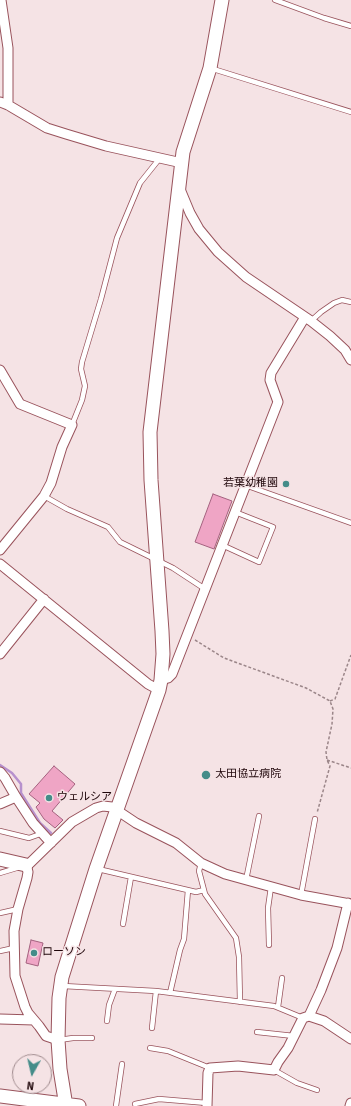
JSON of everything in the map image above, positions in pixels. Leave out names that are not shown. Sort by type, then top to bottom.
[{"type":"street","points":[[1,0],[8,48],[4,103],[47,128],[106,146],[182,163]]},
{"type":"street","points":[[66,1105],[58,1040],[59,998],[62,977],[96,868],[160,685],[162,639],[150,432],[182,163],[187,139],[210,68],[222,0]]},
{"type":"street","points":[[180,189],[190,213],[199,229],[218,252],[246,277],[308,319],[330,336],[345,350],[351,360]]},
{"type":"street","points":[[0,564],[151,686],[160,685],[172,674],[278,402],[270,380],[271,373],[308,319]]},
{"type":"street","points":[[0,370],[20,404],[72,424],[62,447],[51,483],[44,496],[0,550]]},
{"type":"street","points":[[0,654],[44,599]]},
{"type":"street","points":[[0,772],[33,823],[51,843]]},
{"type":"street","points":[[0,804],[16,797]]},
{"type":"street","points":[[0,859],[26,866],[30,864],[72,822],[96,808],[106,806],[117,810],[136,823],[176,842],[201,862],[218,872],[302,895],[350,904],[337,948],[306,1017],[274,1070],[238,1066],[210,1068],[208,1073],[207,1105]]},
{"type":"street","points":[[26,866],[28,872],[27,878],[18,909],[14,931],[16,982],[28,1013],[46,1036],[58,1040]]},
{"type":"street","points":[[306,1017],[324,1021],[351,1039]]},
{"type":"street","points":[[0,1019],[34,1020]]},
{"type":"street","points":[[0,1096],[79,1106]]},
{"type":"lane","points":[[275,0],[351,26]]},
{"type":"lane","points":[[210,68],[351,112]]},
{"type":"lane","points":[[72,424],[82,400],[85,386],[81,369],[82,362],[117,238],[140,183],[160,158]]},
{"type":"lane","points":[[308,319],[334,303],[342,300],[351,302]]},
{"type":"lane","points":[[0,382],[9,386]]},
{"type":"lane","points":[[245,485],[351,523]]},
{"type":"lane","points":[[44,496],[67,509],[108,527],[120,542],[173,568],[205,589]]},
{"type":"lane","points":[[222,545],[259,562],[273,527],[235,512]]},
{"type":"lane","points":[[246,880],[258,816]]},
{"type":"lane","points":[[302,895],[315,819]]},
{"type":"lane","points":[[0,831],[29,838],[43,833]]},
{"type":"lane","points":[[201,862],[199,871],[205,894],[236,938],[239,957],[240,1002]]},
{"type":"lane","points":[[0,873],[26,866]]},
{"type":"lane","points":[[96,868],[196,892],[204,890]]},
{"type":"lane","points":[[123,924],[131,877]]},
{"type":"lane","points":[[269,945],[268,908],[271,887]]},
{"type":"lane","points":[[170,993],[184,939],[188,890]]},
{"type":"lane","points":[[0,913],[18,909]]},
{"type":"lane","points":[[0,951],[14,948]]},
{"type":"lane","points":[[278,1008],[282,978]]},
{"type":"lane","points":[[61,986],[156,991],[278,1008],[306,1017]]},
{"type":"lane","points":[[107,1022],[109,1005],[115,989]]},
{"type":"lane","points":[[152,1028],[156,991]]},
{"type":"lane","points":[[257,1032],[294,1036]]},
{"type":"lane","points":[[58,1040],[92,1038]]},
{"type":"lane","points":[[150,1048],[168,1051],[210,1068]]},
{"type":"lane","points":[[116,1106],[122,1064]]},
{"type":"lane","points":[[274,1070],[297,1083],[317,1090]]},
{"type":"lane","points":[[135,1104],[160,1099],[207,1105]]},
{"type":"path","points":[[188,633],[204,646],[224,658],[306,688],[330,701],[333,709],[332,724],[326,752],[326,760],[330,766],[315,819]]},
{"type":"path","points":[[330,701],[335,699],[351,655]]},
{"type":"path","points":[[326,760],[351,768]]},
{"type":"building","points":[[213,494],[232,501],[214,549],[195,542]]},
{"type":"building","name":"ウェルシア","points":[[54,766],[75,784],[52,811],[63,820],[55,828],[44,819],[36,807],[40,803],[29,794]]},
{"type":"building","name":"ローソン","points":[[31,940],[43,943],[38,966],[26,963]]},
{"type":"waterway","points":[[0,765],[12,773],[21,784],[21,793],[40,823],[51,833]]},
{"type":"place","name":"若葉幼稚園","points":[[286,484]]},
{"type":"place","name":"太田協立病院","points":[[206,775]]},
{"type":"place","name":"ウェルシア","points":[[49,798]]},
{"type":"place","name":"ローソン","points":[[34,953]]}]
